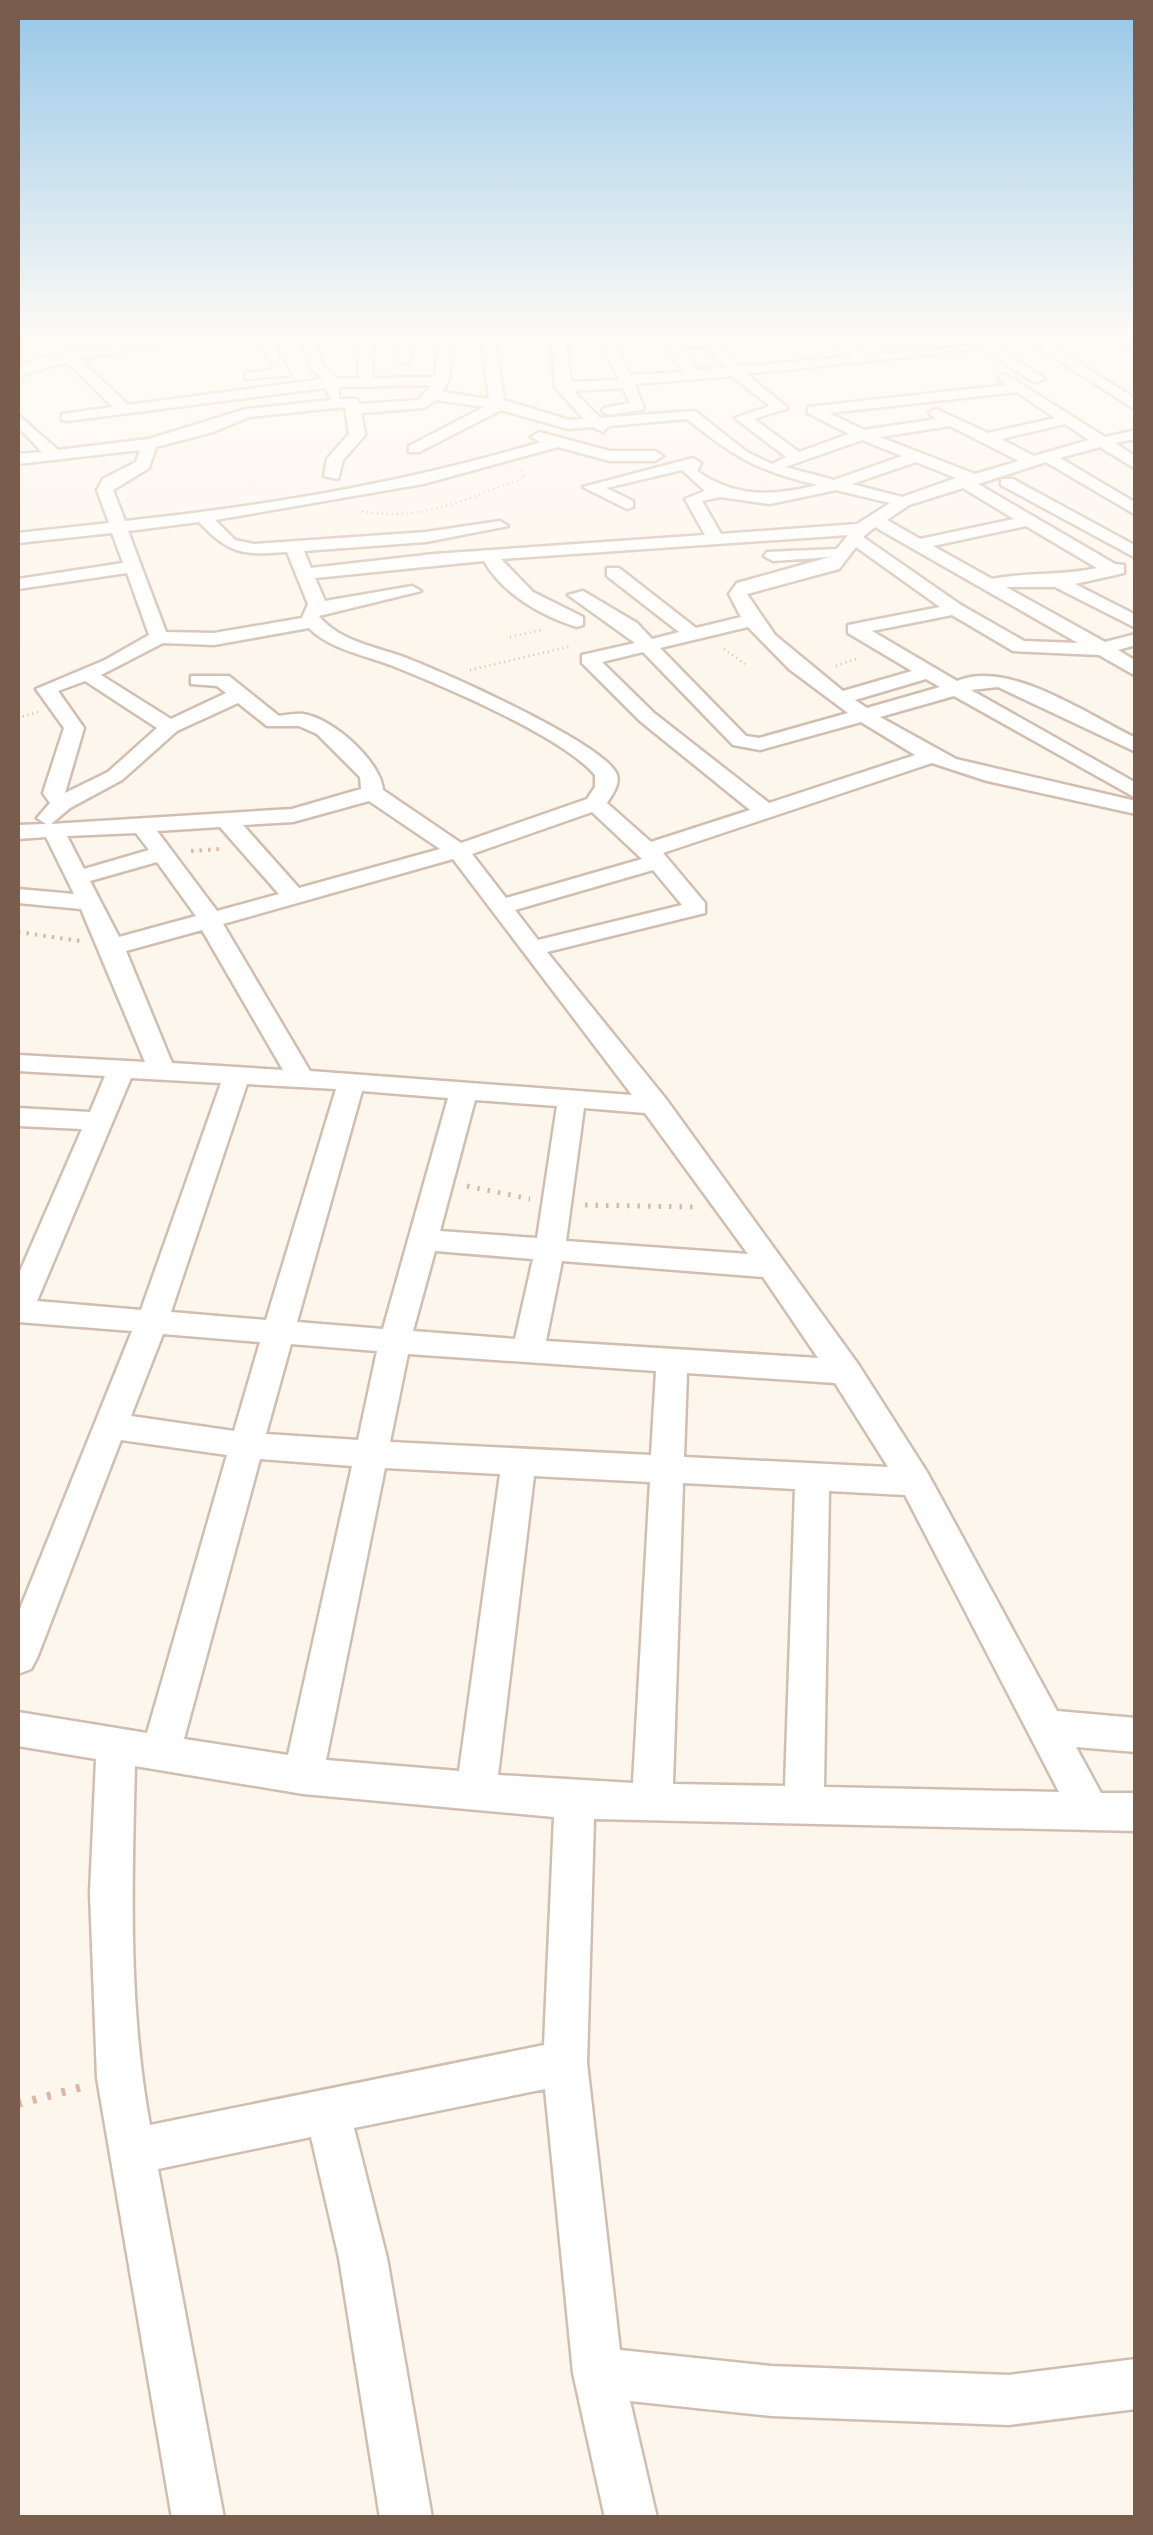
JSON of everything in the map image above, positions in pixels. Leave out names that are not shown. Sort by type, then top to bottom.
[{"type":"street","points":[[18,459],[50,453]]},
{"type":"street","points":[[146,453],[143,466],[106,484],[131,566],[159,637]]},
{"type":"street","points":[[332,476],[341,453]]},
{"type":"street","points":[[18,538],[203,517],[426,480],[519,453]]},
{"type":"street","points":[[599,453],[700,458]]},
{"type":"street","points":[[638,453],[642,456]]},
{"type":"street","points":[[627,504],[591,486],[726,453]]},
{"type":"street","points":[[742,453],[768,468],[825,488],[903,502]]},
{"type":"street","points":[[791,453],[798,458]]},
{"type":"street","points":[[768,468],[811,453]]},
{"type":"street","points":[[907,453],[967,480],[1112,570]]},
{"type":"street","points":[[1026,453],[1136,510]]},
{"type":"street","points":[[1056,453],[903,502],[859,534],[828,568],[740,590],[739,600],[750,621],[777,651],[841,698],[932,756],[1136,808]]},
{"type":"street","points":[[1084,453],[1136,484]]},
{"type":"street","points":[[700,458],[690,472],[718,492],[740,500],[825,488],[916,457]]},
{"type":"street","points":[[991,473],[1136,553]]},
{"type":"street","points":[[716,540],[693,499],[792,476]]},
{"type":"street","points":[[818,530],[825,488]]},
{"type":"street","points":[[1087,527],[1136,510]]},
{"type":"street","points":[[203,517],[235,546],[426,537],[500,526]]},
{"type":"street","points":[[918,544],[1032,520]]},
{"type":"street","points":[[306,574],[434,559],[818,530],[859,534],[918,544],[1136,670]]},
{"type":"street","points":[[773,556],[859,534]]},
{"type":"street","points":[[859,534],[955,609],[1020,647],[1103,649],[1136,639]]},
{"type":"street","points":[[752,536],[795,575]]},
{"type":"street","points":[[426,537],[434,559]]},
{"type":"street","points":[[112,947],[458,851],[594,804],[606,788],[606,774],[592,758],[437,678],[338,640],[314,615],[316,595],[293,545]]},
{"type":"street","points":[[490,556],[503,577],[533,601],[577,621]]},
{"type":"street","points":[[990,584],[1024,579],[1060,582],[1136,565]]},
{"type":"street","points":[[18,584],[68,572],[131,566]]},
{"type":"street","points":[[613,572],[690,632]]},
{"type":"street","points":[[1060,582],[1136,623]]},
{"type":"street","points":[[62,802],[54,792],[74,728],[45,690],[87,674],[159,637],[214,639],[412,591]]},
{"type":"street","points":[[577,594],[622,620],[744,744],[760,744],[870,716],[976,680],[1002,680],[1136,746]]},
{"type":"street","points":[[955,609],[855,627],[886,650],[1136,792]]},
{"type":"street","points":[[750,621],[690,632],[589,660],[647,717],[766,812]]},
{"type":"street","points":[[841,698],[926,673]]},
{"type":"street","points":[[87,674],[170,728]]},
{"type":"street","points":[[198,680],[222,680],[274,722],[302,720],[324,730],[371,776],[372,793]]},
{"type":"street","points":[[36,831],[62,802],[115,776],[170,728],[240,694]]},
{"type":"street","points":[[501,907],[932,756]]},
{"type":"street","points":[[36,831],[304,813],[372,793]]},
{"type":"street","points":[[372,793],[458,851],[656,1104],[847,1372],[915,1482],[1088,1809]]},
{"type":"street","points":[[532,949],[695,910],[690,897],[652,856],[594,804]]},
{"type":"street","points":[[227,821],[295,898]]},
{"type":"street","points":[[142,826],[204,909],[303,1081]]},
{"type":"street","points":[[36,831],[77,878],[91,903],[162,1072]]},
{"type":"street","points":[[77,878],[160,854]]},
{"type":"street","points":[[18,896],[91,903]]},
{"type":"street","points":[[18,1063],[656,1104]]},
{"type":"street","points":[[121,1071],[18,1310],[528,1352],[847,1372]]},
{"type":"street","points":[[18,1658],[153,1319],[237,1076]]},
{"type":"street","points":[[198,2518],[119,2078],[110,1893],[138,1750],[245,1444],[342,1108],[353,1082]]},
{"type":"street","points":[[304,1776],[395,1341],[464,1090]]},
{"type":"street","points":[[528,1352],[559,1205],[571,1100]]},
{"type":"street","points":[[18,1117],[97,1122]]},
{"type":"street","points":[[423,1240],[773,1267]]},
{"type":"street","points":[[652,1803],[664,1468],[672,1360]]},
{"type":"street","points":[[108,1426],[245,1444],[373,1454],[915,1482]]},
{"type":"street","points":[[476,1792],[519,1460]]},
{"type":"street","points":[[804,1804],[812,1474]]},
{"type":"street","points":[[1046,1726],[1136,1735]]},
{"type":"street","points":[[18,1729],[304,1776],[576,1800],[1136,1812]]},
{"type":"street","points":[[576,1800],[565,2062],[598,2373],[631,2518]]},
{"type":"street","points":[[133,2151],[565,2062]]},
{"type":"street","points":[[328,2113],[363,2258],[406,2518]]},
{"type":"street","points":[[598,2373],[771,2391],[1009,2400],[1136,2384]]},
{"type":"path","points":[[437,678],[594,638],[598,632],[577,621]]},
{"type":"path","points":[[810,675],[886,650]]},
{"type":"path","points":[[160,854],[248,847]]},
{"type":"path","points":[[18,932],[112,947]]},
{"type":"path","points":[[440,1181],[559,1205],[729,1206]]},
{"type":"path","points":[[18,2104],[119,2078]]}]
